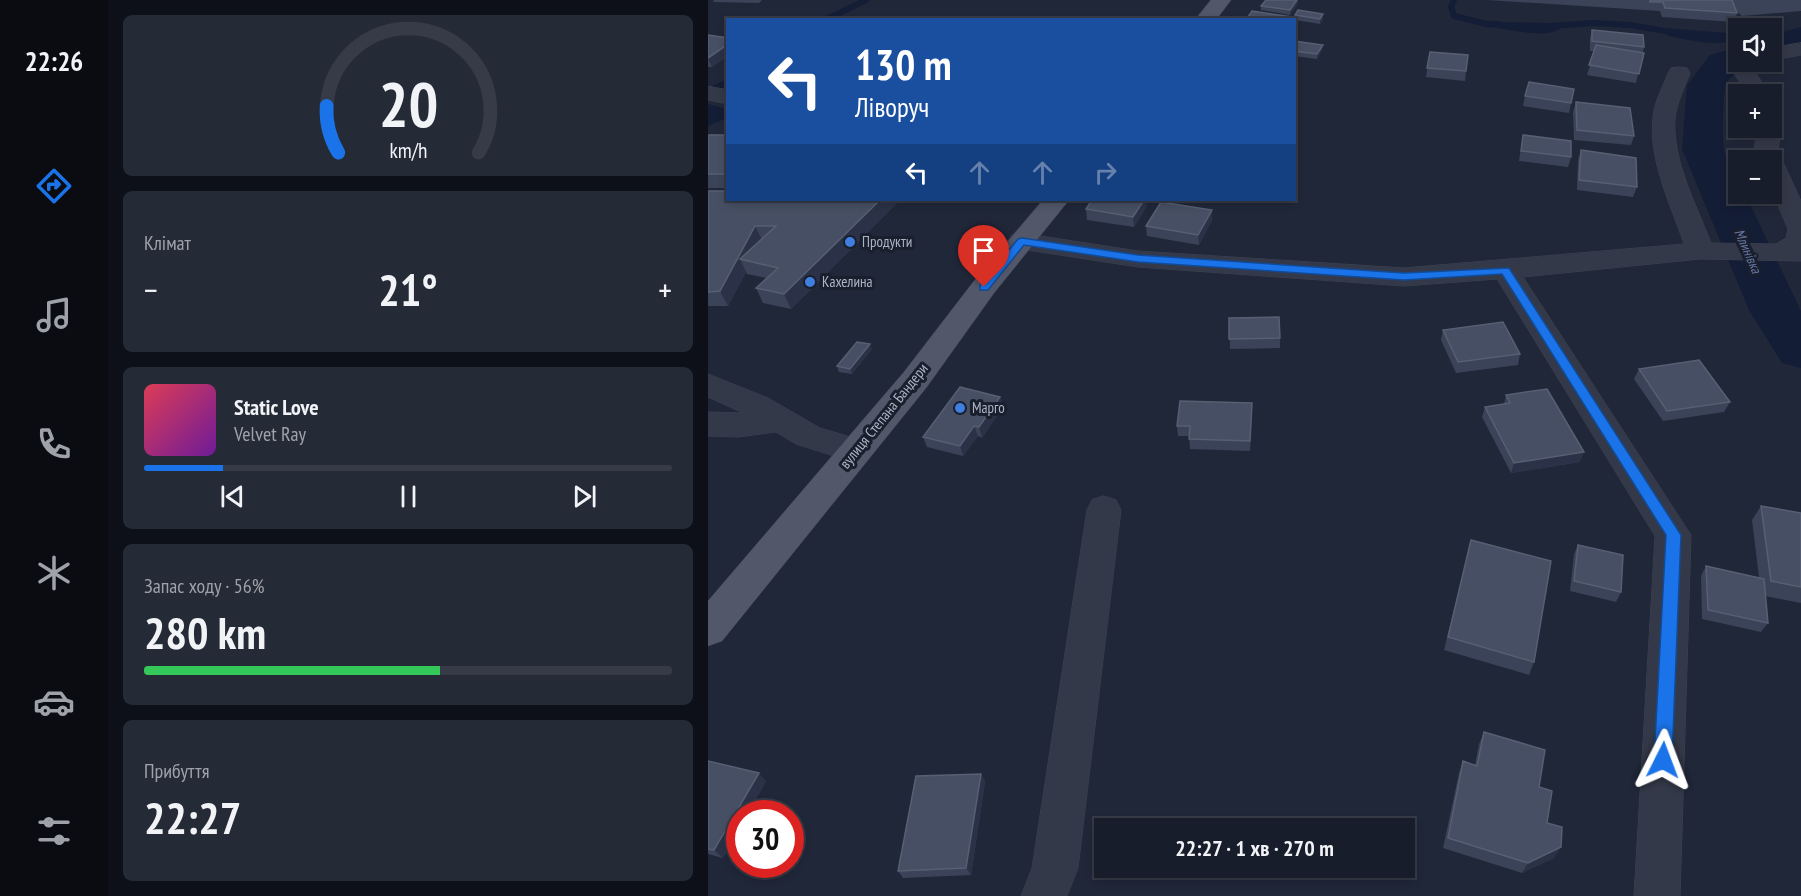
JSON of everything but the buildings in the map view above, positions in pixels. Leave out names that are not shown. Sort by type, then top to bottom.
[{"type":"main road","points":[[1207,18],[1221,0]]},
{"type":"main road","name":"вулиця Степана Бандери","points":[[708,629],[915,380],[1055,201]]},
{"type":"street","points":[[1782,52],[1801,49]]},
{"type":"street","points":[[1679,73],[1664,116],[1665,140],[1672,166],[1711,251]]},
{"type":"street","points":[[708,93],[726,97]]},
{"type":"street","points":[[1022,241],[1138,259],[1404,277],[1711,251],[1784,253],[1798,241],[1801,229],[1782,187]]},
{"type":"street","points":[[1505,270],[1673,535],[1656,896]]},
{"type":"street","points":[[708,385],[757,406],[808,436],[856,451]]},
{"type":"street","points":[[708,424],[738,425],[780,420]]},
{"type":"street","points":[[1044,896],[1055,868],[1104,510]]},
{"type":"water","points":[[1497,22],[1553,23],[1563,26],[1548,33],[1484,27]]},
{"type":"water","points":[[1665,31],[1728,36],[1728,42],[1702,42],[1668,36]]},
{"type":"water","points":[[708,104],[726,109],[726,118],[708,126]]},
{"type":"waterway","points":[[829,18],[866,0]]},
{"type":"waterway","points":[[1454,0],[1451,7],[1454,16],[1487,24],[1499,24]]},
{"type":"waterway","points":[[1552,26],[1593,23],[1630,25],[1665,31],[1728,36]]},
{"type":"waterway","name":"Млинівка","points":[[1782,43],[1801,38]]},
{"type":"waterway","name":"Млинівка","points":[[1728,61],[1723,63],[1706,85],[1703,149],[1774,310],[1801,350]]},
{"type":"waterway","points":[[713,89],[726,83]]},
{"type":"place","name":"Продукти","points":[[850,242]]},
{"type":"place","name":"Кахелина","points":[[810,282]]},
{"type":"place","name":"Марго","points":[[960,408]]},
{"type":"route","points":[[984,287],[1022,241],[1138,259],[1404,277],[1505,270],[1673,535],[1663,760]]}]
